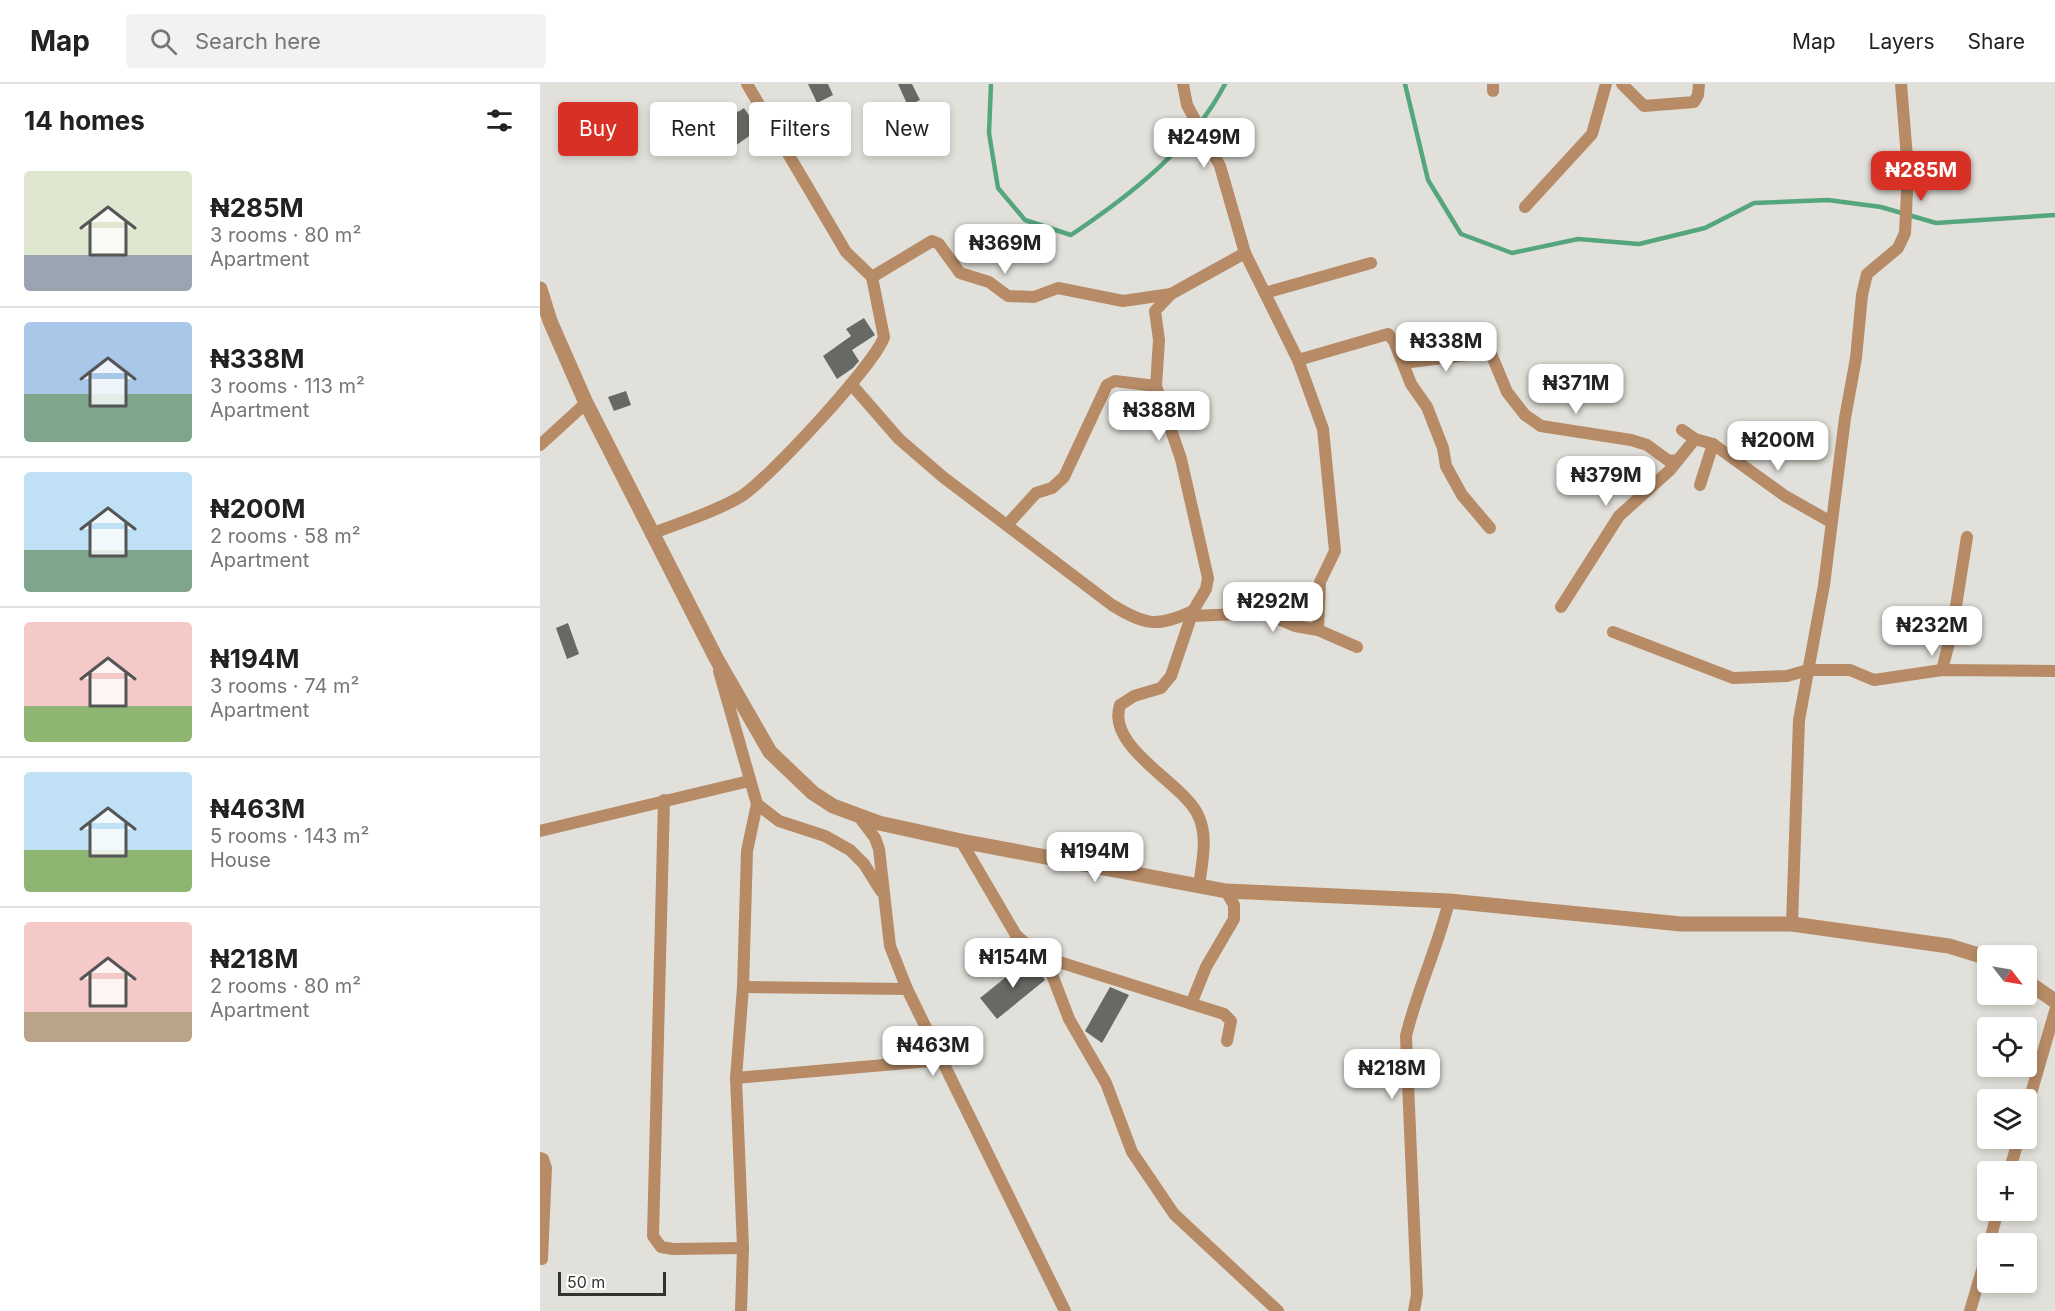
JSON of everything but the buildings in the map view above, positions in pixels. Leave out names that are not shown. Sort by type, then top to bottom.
[{"type":"street","points":[[651,534],[725,504],[756,486],[851,384],[882,345],[884,337],[872,278],[846,252],[747,84]]},
{"type":"street","points":[[1183,84],[1186,105],[1220,166],[1245,253],[1298,360],[1323,429],[1335,551],[1320,582],[1318,630]]},
{"type":"street","points":[[1525,207],[1592,134],[1606,84]]},
{"type":"street","points":[[1622,84],[1634,99],[1644,106],[1694,102],[1698,95],[1699,84]]},
{"type":"street","points":[[1792,924],[1799,720],[1824,585],[1845,418],[1856,358],[1864,280],[1870,269],[1898,248],[1905,233],[1908,170],[1901,84]]},
{"type":"street","points":[[872,278],[932,242],[939,244],[960,273],[989,282],[1008,296],[1035,297],[1058,288],[1123,301],[1171,294]]},
{"type":"street","points":[[1198,886],[1204,845],[1198,814],[1188,799],[1166,782],[1125,737],[1118,721],[1120,705],[1134,696],[1161,688],[1166,682],[1185,640],[1192,613],[1206,589],[1206,566],[1181,459],[1156,386],[1159,340],[1155,312],[1171,294],[1245,253]]},
{"type":"street","points":[[1265,293],[1371,263]]},
{"type":"street","points":[[540,289],[550,321],[586,404],[716,658],[770,752],[813,793],[833,806],[860,818],[961,841],[1226,891],[1449,901],[1682,924],[1792,924],[1949,946],[1977,955]]},
{"type":"street","points":[[1298,360],[1388,334],[1394,341],[1411,384],[1427,407],[1443,448],[1446,466],[1462,495],[1490,528]]},
{"type":"street","points":[[1403,363],[1484,353],[1492,356],[1507,392],[1525,415],[1541,426],[1631,440],[1647,445],[1669,461],[1677,460]]},
{"type":"street","points":[[1007,525],[1036,493],[1052,488],[1064,477],[1107,385],[1115,381],[1156,386]]},
{"type":"street","points":[[851,384],[899,439],[943,477],[1048,559],[1132,617],[1152,624],[1174,620],[1192,613],[1264,613],[1295,626],[1318,630],[1357,647]]},
{"type":"street","points":[[540,446],[586,404]]},
{"type":"street","points":[[1682,430],[1695,440],[1713,444],[1785,496],[1831,522]]},
{"type":"street","points":[[1561,608],[1619,516],[1695,440]]},
{"type":"street","points":[[1700,485],[1713,444]]},
{"type":"street","points":[[1942,670],[1952,631],[1968,537]]},
{"type":"street","points":[[1174,620],[1185,640]]},
{"type":"street","points":[[1613,632],[1733,678],[1787,676],[1808,670],[1850,670],[1875,680],[1942,670],[2055,671]]},
{"type":"street","points":[[716,658],[757,804],[747,851],[743,987],[736,1078],[742,1248],[741,1311]]},
{"type":"street","points":[[540,831],[749,781]]},
{"type":"street","points":[[664,800],[653,1236],[661,1246],[673,1249],[742,1248]]},
{"type":"street","points":[[757,804],[778,821],[825,836],[850,850],[864,864],[882,892]]},
{"type":"street","points":[[860,818],[875,837],[879,849],[882,892],[890,946],[907,988],[1065,1311]]},
{"type":"street","points":[[961,841],[1016,935],[1040,956],[1051,972],[1069,1018],[1106,1083],[1132,1152],[1174,1214],[1278,1311]]},
{"type":"street","points":[[1191,1004],[1206,968],[1234,919],[1234,905],[1226,891]]},
{"type":"street","points":[[1414,1311],[1417,1294],[1406,1036],[1414,1002],[1440,937],[1449,901]]},
{"type":"street","points":[[1040,956],[1228,1017],[1231,1021],[1227,1041]]},
{"type":"street","points":[[743,987],[907,988]]},
{"type":"street","points":[[2037,989],[2055,1001]]},
{"type":"street","points":[[2032,1089],[2055,1011]]},
{"type":"street","points":[[736,1078],[941,1060]]},
{"type":"street","points":[[540,1158],[543,1159],[546,1168],[542,1259]]},
{"type":"street","points":[[1970,1311],[1977,1287]]},
{"type":"waterway","points":[[991,84],[989,133],[998,188],[1025,220],[1071,235],[1137,187],[1177,150],[1195,129],[1225,84]]},
{"type":"waterway","points":[[1405,84],[1428,180],[1461,234],[1512,253],[1578,239],[1639,244],[1705,228],[1754,203],[1828,200],[1881,207],[1936,223],[2055,215]]}]
